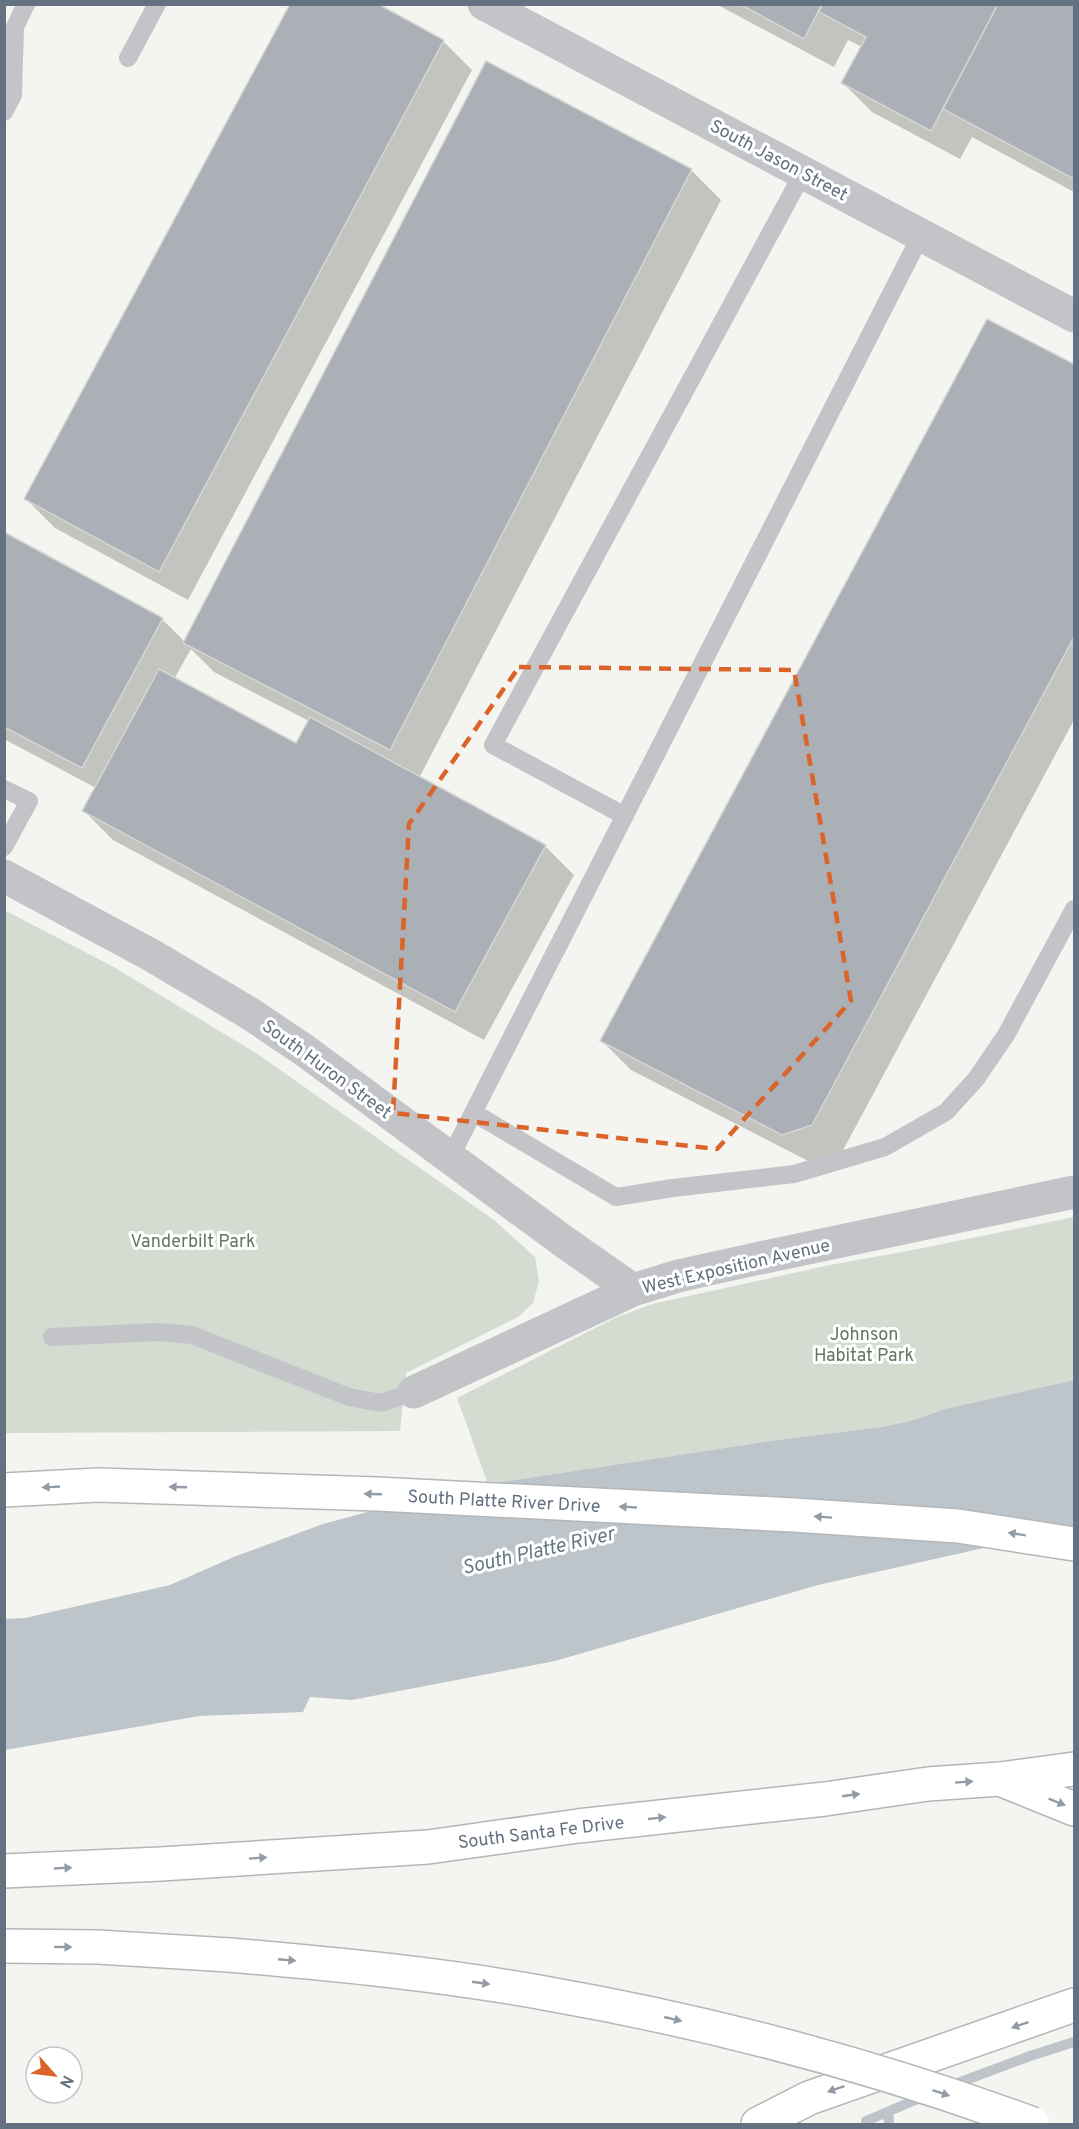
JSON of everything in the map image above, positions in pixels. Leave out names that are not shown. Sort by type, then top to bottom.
[{"type":"main road","name":"South Platte River Drive","points":[[4,1490],[98,1485],[377,1494],[794,1515],[958,1526],[1074,1544]]},
{"type":"main road","name":"South Santa Fe Drive","points":[[4,1871],[160,1864],[428,1846],[578,1826],[825,1799],[928,1784],[1000,1779],[1074,1769]]},
{"type":"main road","points":[[1000,1779],[1074,1809]]},
{"type":"main road","points":[[4,1946],[98,1947],[229,1954],[411,1973],[542,1993],[652,2014],[754,2038],[842,2062],[1034,2124]]},
{"type":"main road","points":[[758,2124],[809,2098],[1074,2006]]},
{"type":"street","name":"South Jason Street","points":[[502,9],[803,173],[1074,316]]},
{"type":"street","name":"South Huron Street","points":[[4,876],[151,954],[249,1013],[304,1050],[633,1290]]},
{"type":"street","name":"West Exposition Avenue","points":[[414,1392],[633,1290],[678,1276],[1074,1191]]},
{"type":"lane","points":[[4,112],[13,95],[15,27],[26,4]]},
{"type":"lane","points":[[128,58],[157,4]]},
{"type":"lane","points":[[625,816],[493,746],[803,173]]},
{"type":"lane","points":[[450,1158],[921,235]]},
{"type":"lane","points":[[4,789],[29,801],[4,847]]},
{"type":"lane","points":[[474,1113],[616,1197],[794,1174],[885,1147],[946,1112],[976,1079],[1006,1035],[1074,909]]},
{"type":"lane","points":[[52,1337],[158,1332],[192,1335],[349,1397],[381,1403],[414,1392]]},
{"type":"highlighted area","points":[[519,667],[794,670],[851,1001],[717,1149],[393,1113],[409,824]]},
{"type":"green space","name":"Vanderbilt Park","points":[[4,910],[112,966],[256,1053],[494,1220],[535,1257],[539,1281],[533,1303],[518,1317],[406,1373],[400,1431],[5,1433]]},
{"type":"green space","name":"Johnson Habitat Park","points":[[1074,1217],[1074,1380],[945,1409],[914,1420],[882,1427],[777,1440],[488,1484],[457,1398],[615,1318],[652,1304],[830,1265]]},
{"type":"water","name":"South Platte River","points":[[1074,1380],[1074,1538],[993,1546],[818,1585],[555,1661],[352,1700],[310,1697],[303,1712],[199,1716],[5,1750],[5,1619],[25,1618],[170,1585],[236,1556],[323,1524],[412,1500],[488,1484],[777,1440],[882,1427],[914,1420],[945,1409]]},
{"type":"building","points":[[290,4],[378,4],[444,40],[159,572],[24,499]]},
{"type":"building","points":[[740,4],[822,4],[804,39]]},
{"type":"building","points":[[822,4],[998,4],[931,131],[841,83],[866,37],[819,12]]},
{"type":"building","points":[[998,4],[1074,4],[1074,179],[943,109]]},
{"type":"building","points":[[486,61],[692,169],[390,750],[183,643]]},
{"type":"building","points":[[987,319],[1074,364],[1074,637],[812,1125],[782,1135],[600,1041]]},
{"type":"building","points":[[4,532],[163,618],[82,768],[4,727]]},
{"type":"building","points":[[159,669],[296,743],[310,717],[546,845],[455,1012],[82,811]]},
{"type":"waterway","points":[[947,2087],[1074,2042]]},
{"type":"waterway","points":[[866,2121],[927,2095]]},
{"type":"waterway","points":[[888,2112],[889,2124]]}]
